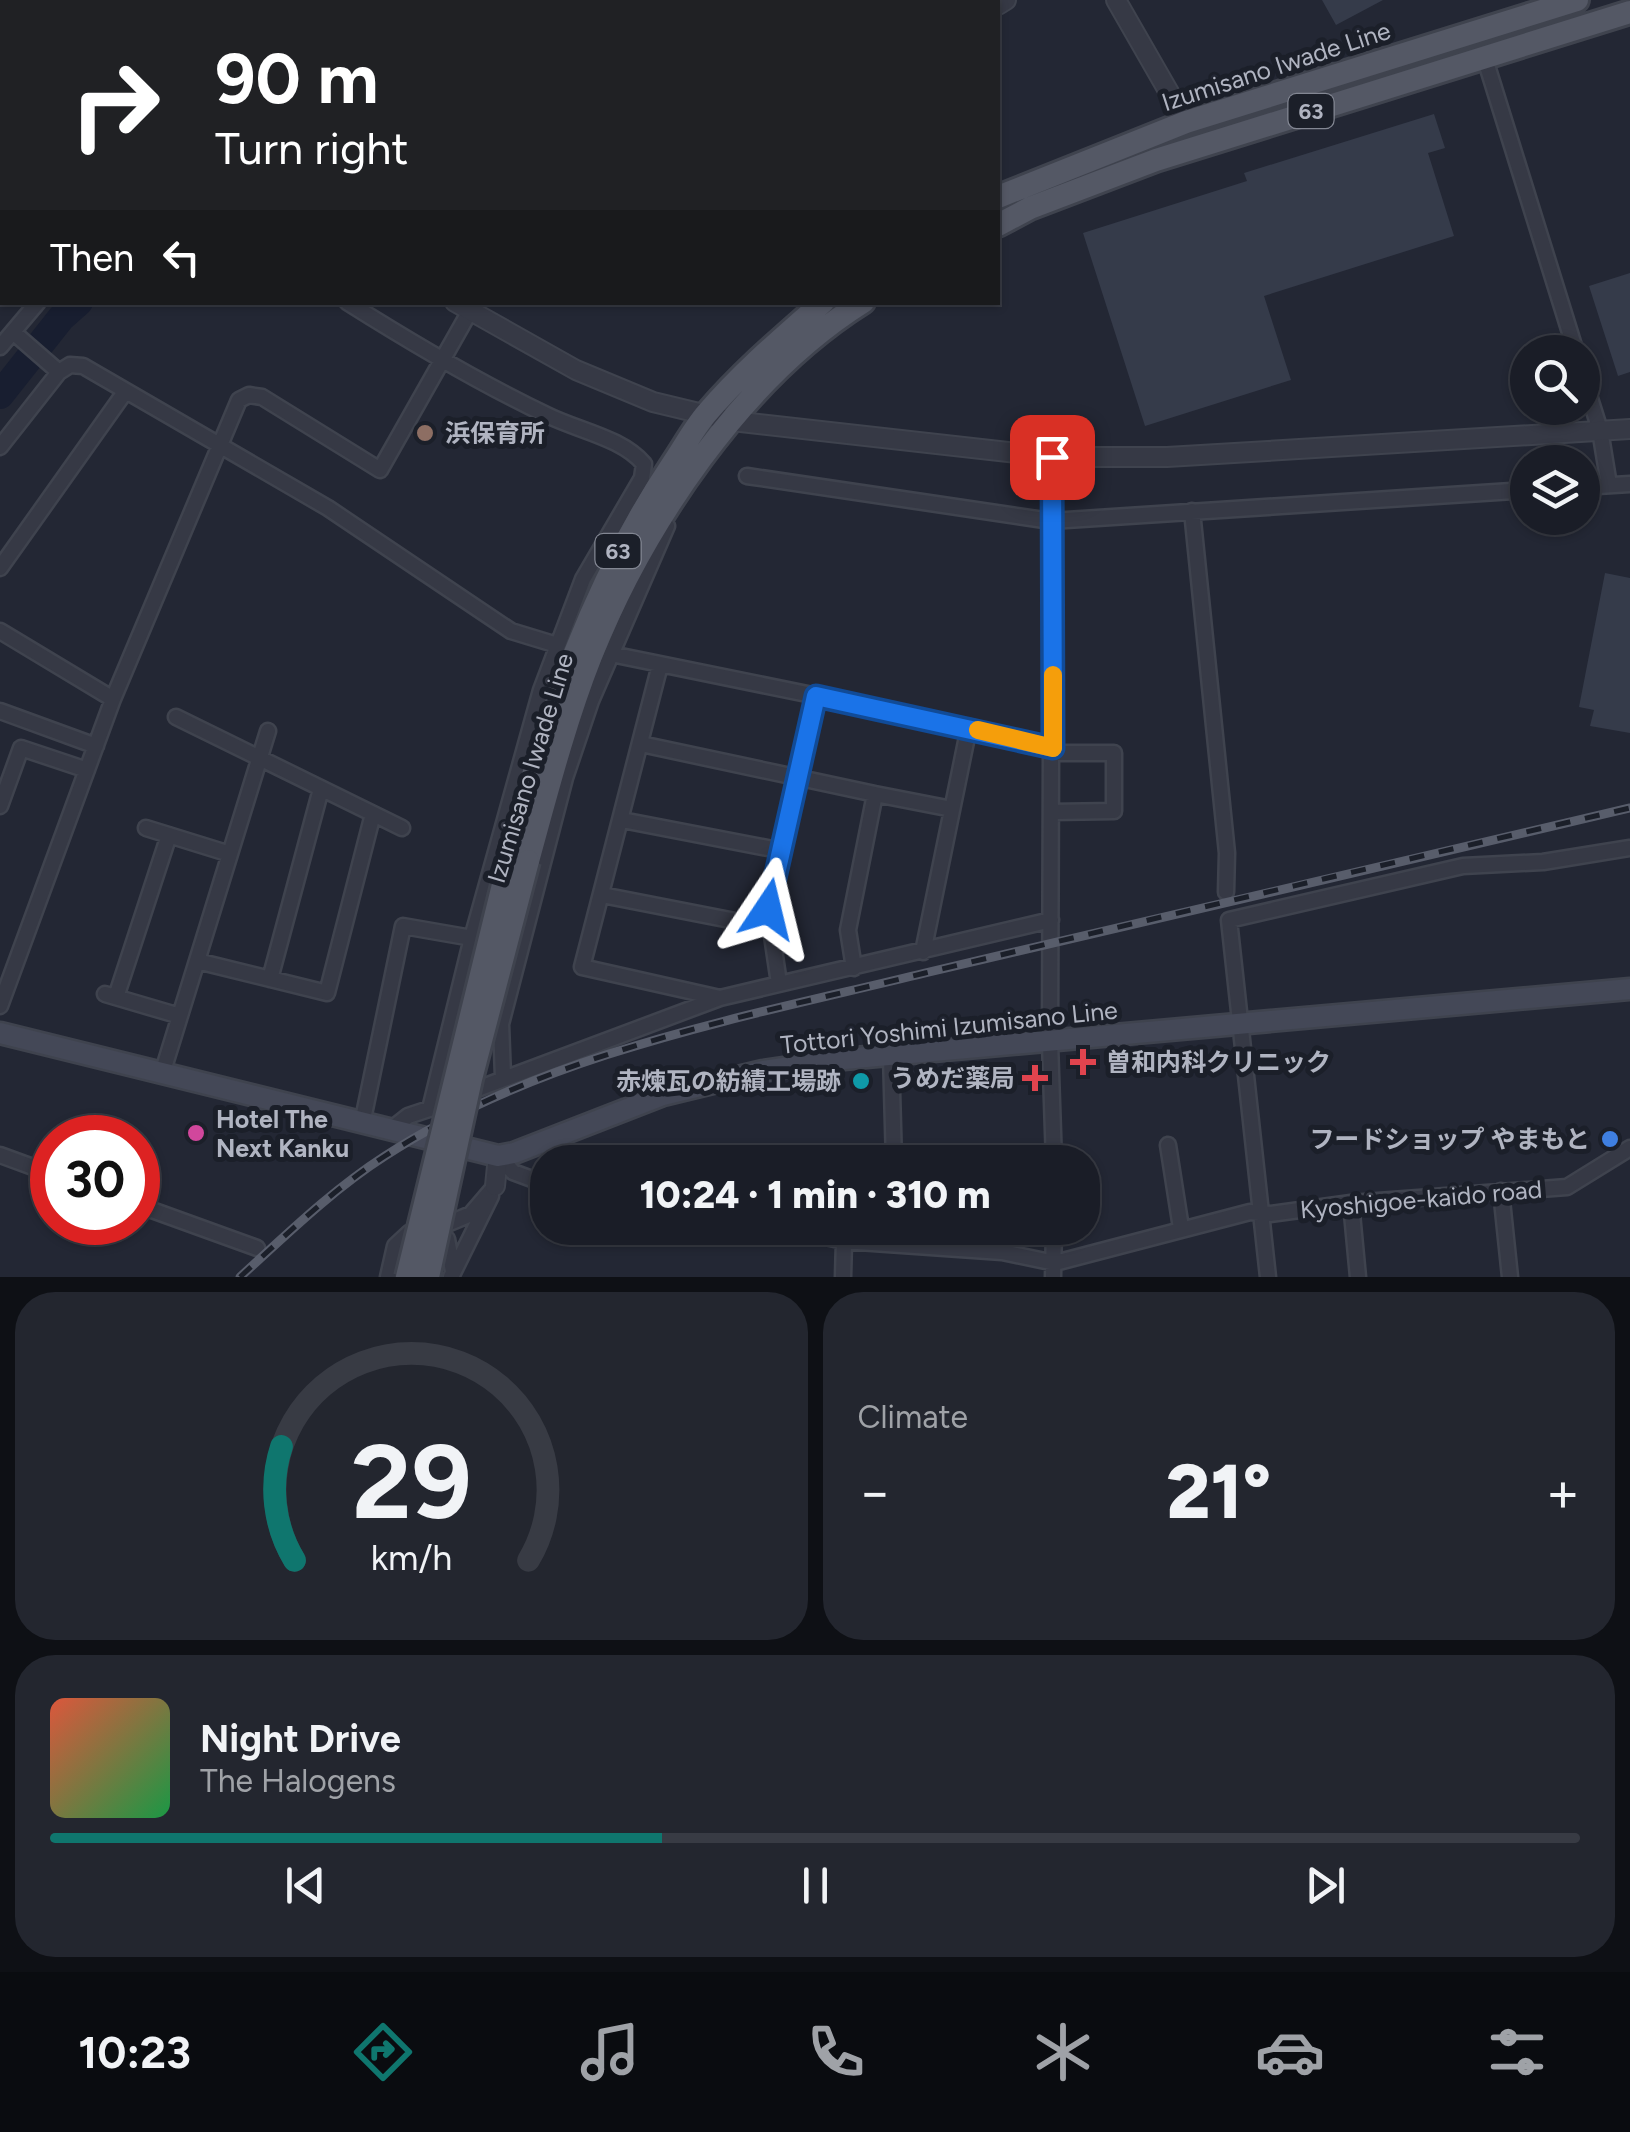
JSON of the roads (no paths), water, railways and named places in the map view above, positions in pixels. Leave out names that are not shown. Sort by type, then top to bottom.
[{"type":"main road","name":"Izumisano Iwade Line","points":[[1000,196],[1186,122],[1577,0]]},
{"type":"main road","name":"Izumisano Iwade Line","points":[[1000,224],[1030,208],[1156,160],[1630,12]]},
{"type":"main road","name":"Izumisano Iwade Line","points":[[428,1277],[549,718],[576,646],[620,549],[704,415],[754,363],[820,305]]},
{"type":"main road","name":"Izumisano Iwade Line","points":[[407,1277],[519,858],[592,654],[641,556],[686,482],[772,374],[859,305]]},
{"type":"main road","name":"Tottori Yoshimi Izumisano Line","points":[[0,1033],[498,1156],[514,1154],[663,1096],[763,1072],[891,1054],[1630,989]]},
{"type":"street","points":[[1116,0],[1186,122]]},
{"type":"street","points":[[1485,59],[1571,335]]},
{"type":"street","points":[[0,348],[16,334],[36,305]]},
{"type":"street","points":[[352,305],[444,361],[549,416],[631,448],[644,464],[642,478],[583,579],[557,645],[520,760],[430,1109]]},
{"type":"street","points":[[0,1006],[113,699],[239,400],[249,395],[262,397],[380,470],[444,361],[463,307],[576,370],[653,402],[704,415],[732,422],[1052,457],[1167,457],[1630,428]]},
{"type":"street","points":[[16,334],[56,369]]},
{"type":"street","points":[[0,448],[56,369],[82,366],[328,508],[512,631],[557,645]]},
{"type":"street","points":[[0,568],[125,392]]},
{"type":"street","points":[[1598,425],[1610,485]]},
{"type":"street","points":[[1052,457],[1050,1043],[1053,1145]]},
{"type":"street","points":[[747,476],[1052,520],[1510,491]]},
{"type":"street","points":[[503,1077],[500,1037],[506,1005],[565,778],[611,654],[686,482]]},
{"type":"street","points":[[1600,486],[1630,484]]},
{"type":"street","points":[[1192,511],[1226,853],[1226,892]]},
{"type":"street","points":[[0,631],[113,699]]},
{"type":"street","points":[[611,654],[969,728],[1061,753],[1114,753],[1114,811],[1052,812]]},
{"type":"street","points":[[660,665],[582,967],[720,998]]},
{"type":"street","points":[[779,983],[768,909],[778,850],[816,696]]},
{"type":"street","points":[[0,712],[96,746]]},
{"type":"street","points":[[176,717],[402,828]]},
{"type":"street","points":[[922,952],[969,728]]},
{"type":"street","points":[[162,1074],[268,731]]},
{"type":"street","points":[[640,744],[952,810]]},
{"type":"street","points":[[0,806],[20,748],[87,770]]},
{"type":"street","points":[[270,979],[321,788]]},
{"type":"street","points":[[854,968],[848,930],[874,794]]},
{"type":"street","points":[[197,961],[327,993],[373,814]]},
{"type":"street","points":[[622,820],[778,850]]},
{"type":"street","points":[[146,828],[230,854]]},
{"type":"street","points":[[169,835],[110,995],[180,1016]]},
{"type":"street","points":[[1268,1277],[1228,920],[1463,866],[1543,862],[1630,848]]},
{"type":"street","points":[[602,895],[771,928]]},
{"type":"street","points":[[388,1131],[408,1116],[503,1077],[720,998],[1051,920]]},
{"type":"street","points":[[362,1124],[403,926],[472,938]]},
{"type":"street","points":[[891,1054],[894,1145]]},
{"type":"street","points":[[1168,1144],[1180,1228]]},
{"type":"street","name":"Kyoshigoe-kaido road","points":[[1054,1270],[1180,1228],[1250,1212],[1567,1187],[1630,1148]]},
{"type":"street","points":[[0,1155],[30,1166]]},
{"type":"street","points":[[498,1156],[512,1172],[530,1178]]},
{"type":"street","points":[[452,1275],[495,1186],[498,1156]]},
{"type":"street","points":[[388,1277],[396,1246],[410,1233],[435,1229],[471,1214],[495,1186]]},
{"type":"street","points":[[1501,1191],[1510,1277]]},
{"type":"street","points":[[1352,1203],[1358,1277]]},
{"type":"street","points":[[160,1212],[257,1248]]},
{"type":"street","points":[[435,1229],[446,1239],[452,1275]]},
{"type":"street","points":[[843,1277],[844,1245]]},
{"type":"street","points":[[909,1245],[1002,1252],[1054,1270]]},
{"type":"waterway","points":[[0,395],[76,305]]},
{"type":"railway","points":[[240,1277],[328,1198],[385,1156],[446,1120],[578,1064],[717,1023],[1630,808]]},
{"type":"place","name":"浜保育所","points":[[425,433]]},
{"type":"place","name":"曽和内科クリニック","points":[[1083,1062]]},
{"type":"place","name":"うめだ薬局","points":[[1035,1078]]},
{"type":"place","name":"赤煉瓦の紡績工場跡","points":[[861,1081]]},
{"type":"place","name":"Hotel The Next Kanku","points":[[196,1133]]},
{"type":"place","name":"フードショップ やまもと","points":[[1610,1139]]}]
